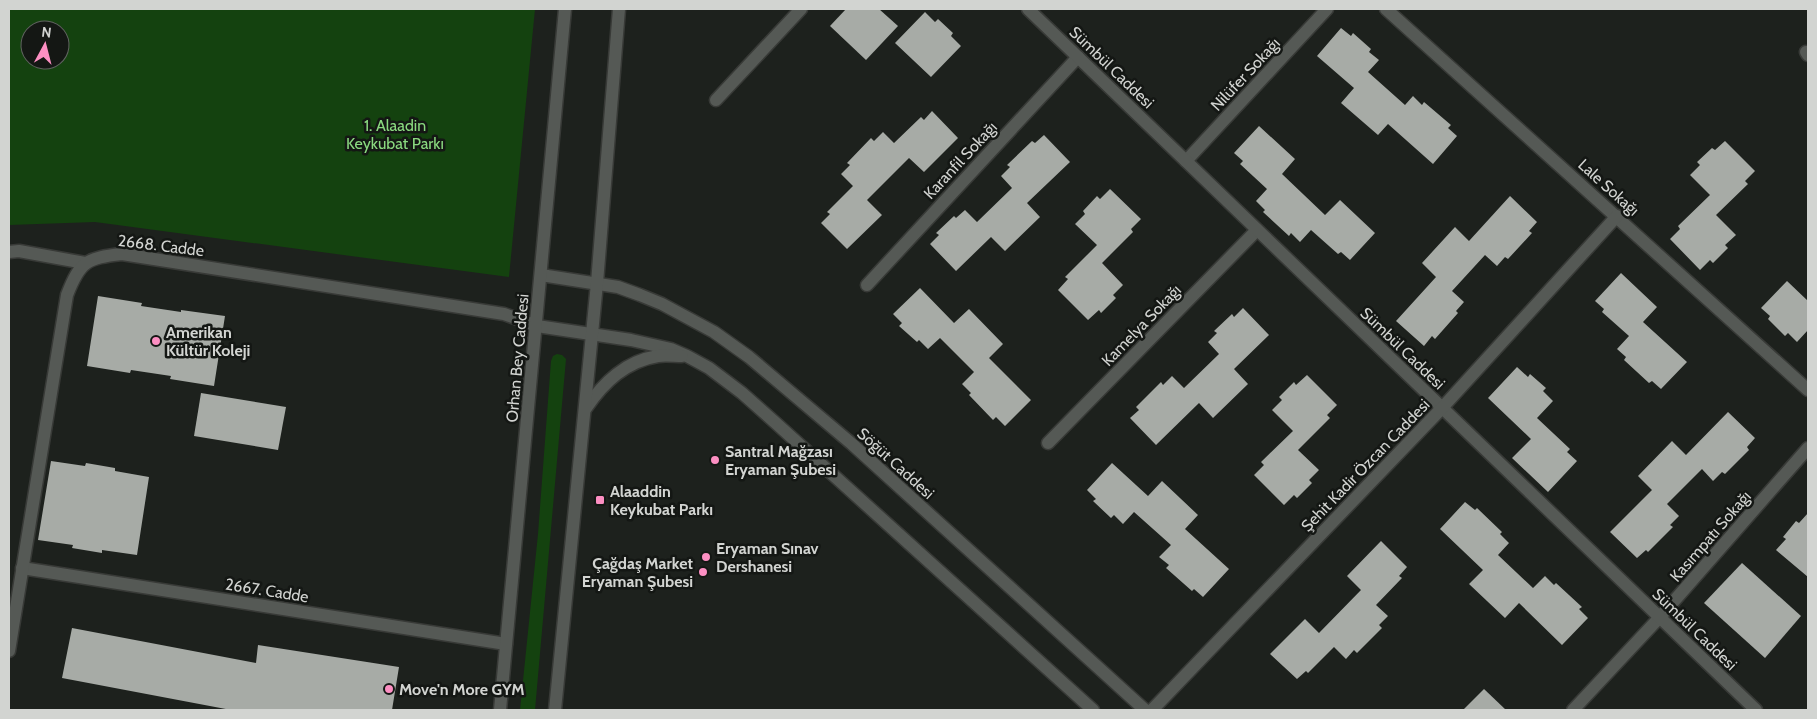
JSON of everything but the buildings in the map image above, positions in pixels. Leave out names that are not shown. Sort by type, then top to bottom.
[{"type":"street","name":"Orhan Bey Caddesi","points":[[500,710],[565,9]]},
{"type":"street","points":[[555,710],[597,283],[618,9]]},
{"type":"street","points":[[716,100],[801,9]]},
{"type":"street","name":"Sümbül Caddesi","points":[[1028,9],[1756,710]]},
{"type":"street","name":"Nilüfer Sokağı","points":[[1186,161],[1327,9]]},
{"type":"street","name":"Lale Sokağı","points":[[1386,9],[1808,390]]},
{"type":"street","name":"Karanfil Sokağı","points":[[867,285],[1078,57]]},
{"type":"street","name":"Şehit Kadir Özcan Caddesi","points":[[1152,710],[1442,408],[1617,216]]},
{"type":"street","name":"Kamelya Sokağı","points":[[1048,443],[1257,230]]},
{"type":"street","points":[[9,252],[19,251],[85,263],[74,276],[67,295],[9,651]]},
{"type":"street","name":"2668. Cadde","points":[[85,263],[98,257],[122,254],[504,314],[537,326],[592,334]]},
{"type":"street","name":"Söğüt Caddesi","points":[[541,275],[618,287],[662,304],[714,332],[749,357],[852,444],[1145,710]]},
{"type":"street","points":[[592,334],[657,344],[687,356],[709,368],[742,393],[1093,710]]},
{"type":"street","points":[[585,410],[598,390],[634,363],[658,356],[687,356]]},
{"type":"street","name":"Kasımpatı Sokağı","points":[[1573,710],[1660,617],[1808,448]]},
{"type":"street","name":"2667. Cadde","points":[[22,568],[506,644]]},
{"type":"green space","name":"1. Alaadin Keykubat Parkı","points":[[9,9],[535,9],[509,277],[95,222],[9,225]]},
{"type":"green space","points":[[557,354],[562,355],[566,359],[535,710],[520,710],[538,534],[551,361],[553,356]]},
{"type":"place","name":"Amerikan Kültür Koleji","points":[[156,341]]},
{"type":"place","name":"Santral Mağzası Eryaman Şubesi","points":[[715,460]]},
{"type":"place","name":"Alaaddin Keykubat Parkı","points":[[600,500]]},
{"type":"place","name":"Eryaman Sınav Dershanesi","points":[[706,557]]},
{"type":"place","name":"Çağdaş Market Eryaman Şubesi","points":[[703,572]]},
{"type":"place","name":"Move'n More GYM","points":[[389,689]]}]
